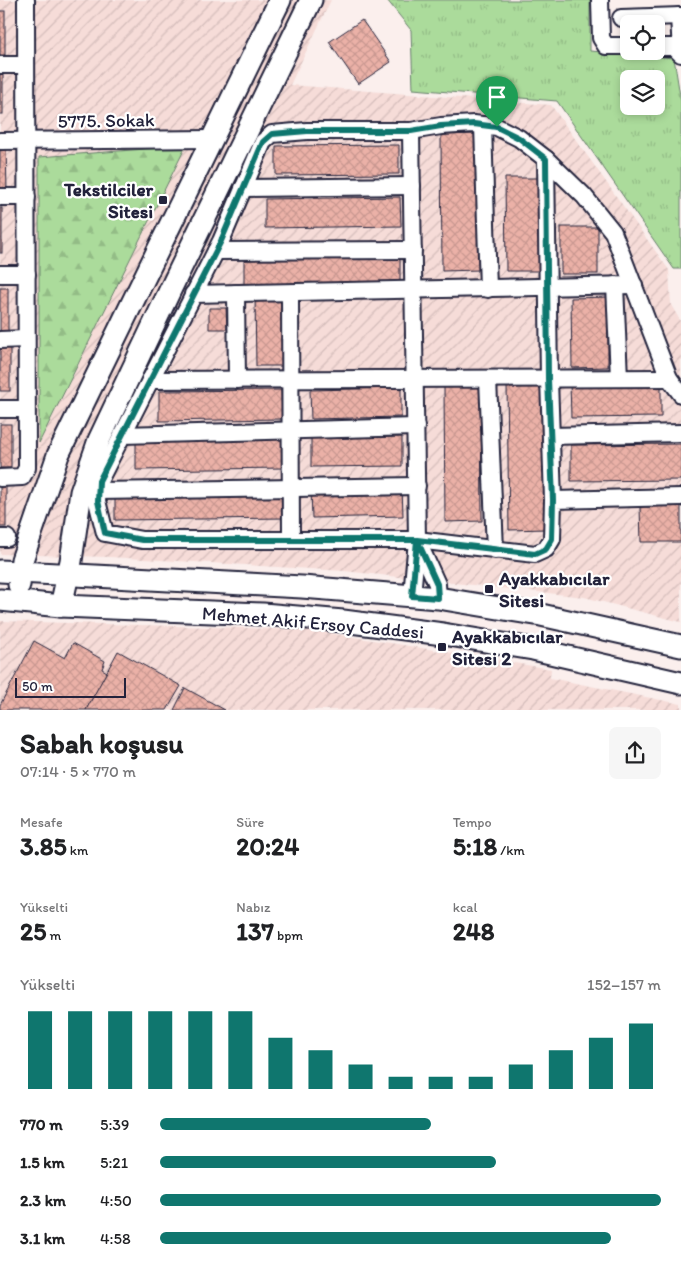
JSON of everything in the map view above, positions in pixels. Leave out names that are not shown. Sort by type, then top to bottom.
[{"type":"main road","points":[[9,600],[10,572],[22,560],[58,455],[280,0]]},
{"type":"main road","points":[[62,606],[81,492],[99,440],[311,0]]},
{"type":"main road","name":"Mehmet Akif Ersoy Caddesi","points":[[10,572],[302,587],[438,598],[541,615],[681,646]]},
{"type":"main road","name":"Mehmet Akif Ersoy Caddesi","points":[[9,600],[62,606],[263,614],[343,621],[533,649],[681,683]]},
{"type":"street","points":[[0,478],[22,477],[26,468],[26,0]]},
{"type":"street","points":[[600,0],[601,38],[606,46],[620,46]]},
{"type":"street","points":[[665,17],[680,16],[681,53]]},
{"type":"street","points":[[665,47],[674,47],[681,53]]},
{"type":"street","points":[[0,65],[26,65]]},
{"type":"street","points":[[483,125],[488,289]]},
{"type":"street","points":[[546,159],[548,379],[553,500],[552,539],[546,549],[535,554],[417,540],[142,540],[105,533],[100,518],[99,481],[216,251],[263,142],[272,134],[307,131],[411,131],[441,126],[483,125],[497,127],[519,138],[546,159],[584,196],[613,232],[670,378],[681,394]]},
{"type":"street","points":[[411,131],[417,486],[417,540],[412,596]]},
{"type":"street","name":"5775. Sokak","points":[[0,141],[212,139]]},
{"type":"street","points":[[243,188],[412,186]]},
{"type":"street","points":[[0,197],[27,197]]},
{"type":"street","points":[[216,251],[413,250]]},
{"type":"street","points":[[0,274],[27,274]]},
{"type":"street","points":[[194,294],[634,285]]},
{"type":"street","points":[[615,286],[619,378]]},
{"type":"street","points":[[290,293],[291,539]]},
{"type":"street","points":[[236,294],[237,380]]},
{"type":"street","points":[[0,340],[26,339]]},
{"type":"street","points":[[150,380],[670,378]]},
{"type":"street","points":[[488,379],[495,550]]},
{"type":"street","points":[[0,409],[26,408]]},
{"type":"street","points":[[122,435],[416,427]]},
{"type":"street","points":[[551,436],[681,433]]},
{"type":"street","points":[[98,491],[417,486]]},
{"type":"street","points":[[553,500],[681,497]]},
{"type":"street","points":[[417,540],[437,584],[438,598]]},
{"type":"shaded area","points":[[0,0],[331,0],[290,85],[551,105],[669,270],[671,305],[681,322],[681,622],[584,597],[344,571],[109,557],[0,554]]},
{"type":"shaded area","points":[[0,621],[310,630],[551,669],[550,678],[681,704],[681,710],[0,710]]},
{"type":"green space","points":[[387,0],[590,0],[590,51],[620,54],[620,60],[665,60],[665,57],[674,58],[681,102],[681,269],[674,269],[557,101],[413,89],[411,30]]},
{"type":"green space","points":[[186,146],[39,443],[39,157]]},
{"type":"building","points":[[0,11],[5,11],[5,55],[0,55]]},
{"type":"building","points":[[362,20],[391,62],[358,84],[329,42]]},
{"type":"building","points":[[0,70],[3,70],[3,114],[0,114]]},
{"type":"building","points":[[478,134],[479,270],[442,271],[441,135]]},
{"type":"building","points":[[399,145],[399,174],[276,175],[276,146]]},
{"type":"building","points":[[0,147],[6,147],[7,191],[0,191]]},
{"type":"building","points":[[505,178],[541,178],[542,271],[506,271]]},
{"type":"building","points":[[400,197],[401,226],[265,228],[265,199]]},
{"type":"building","points":[[0,208],[2,208],[2,253],[0,253]]},
{"type":"building","points":[[561,227],[598,227],[598,274],[561,274]]},
{"type":"building","points":[[400,254],[400,284],[244,286],[244,256]]},
{"type":"building","points":[[0,288],[8,288],[8,332],[0,332]]},
{"type":"building","points":[[255,297],[281,297],[282,366],[256,366]]},
{"type":"building","points":[[608,297],[608,367],[572,368],[571,298]]},
{"type":"building","points":[[209,308],[226,308],[227,329],[209,329]]},
{"type":"building","points":[[0,346],[10,346],[10,391],[0,391]]},
{"type":"building","points":[[661,381],[661,417],[571,418],[570,382]]},
{"type":"building","points":[[544,384],[546,529],[509,530],[507,385]]},
{"type":"building","points":[[481,385],[482,521],[445,522],[444,386]]},
{"type":"building","points":[[401,388],[401,417],[311,419],[310,390]]},
{"type":"building","points":[[281,390],[282,419],[159,421],[159,391]]},
{"type":"building","points":[[0,424],[11,424],[11,468],[0,468]]},
{"type":"building","points":[[402,437],[402,466],[311,467],[311,438]]},
{"type":"building","points":[[284,439],[284,468],[136,470],[136,441]]},
{"type":"building","points":[[681,444],[681,480],[571,481],[571,445]]},
{"type":"building","points":[[0,484],[6,484],[6,527],[0,527]]},
{"type":"building","points":[[402,487],[403,516],[312,518],[311,489]]},
{"type":"building","points":[[286,489],[286,518],[115,520],[115,491]]},
{"type":"building","points":[[681,506],[681,542],[641,542],[640,507]]},
{"type":"building","points":[[34,641],[65,658],[73,643],[105,661],[102,669],[107,672],[86,710],[0,710],[0,705]]},
{"type":"building","points":[[118,651],[181,686],[167,710],[86,710]]},
{"type":"building","points":[[185,688],[225,710],[174,710]]},
{"type":"place","name":"Tekstilciler Sitesi","points":[[163,200]]},
{"type":"place","name":"Ayakkabıcılar Sitesi","points":[[489,589]]},
{"type":"place","name":"Ayakkabıcılar Sitesi 2","points":[[442,647]]},
{"type":"route","points":[[497,127],[474,124],[441,126],[411,131],[307,131],[272,134],[263,142],[221,241],[99,481],[98,501],[105,533],[142,540],[417,540],[412,596],[438,598],[437,584],[417,540],[535,554],[546,549],[552,539],[553,500],[548,379],[546,159],[519,138],[497,127]]}]
